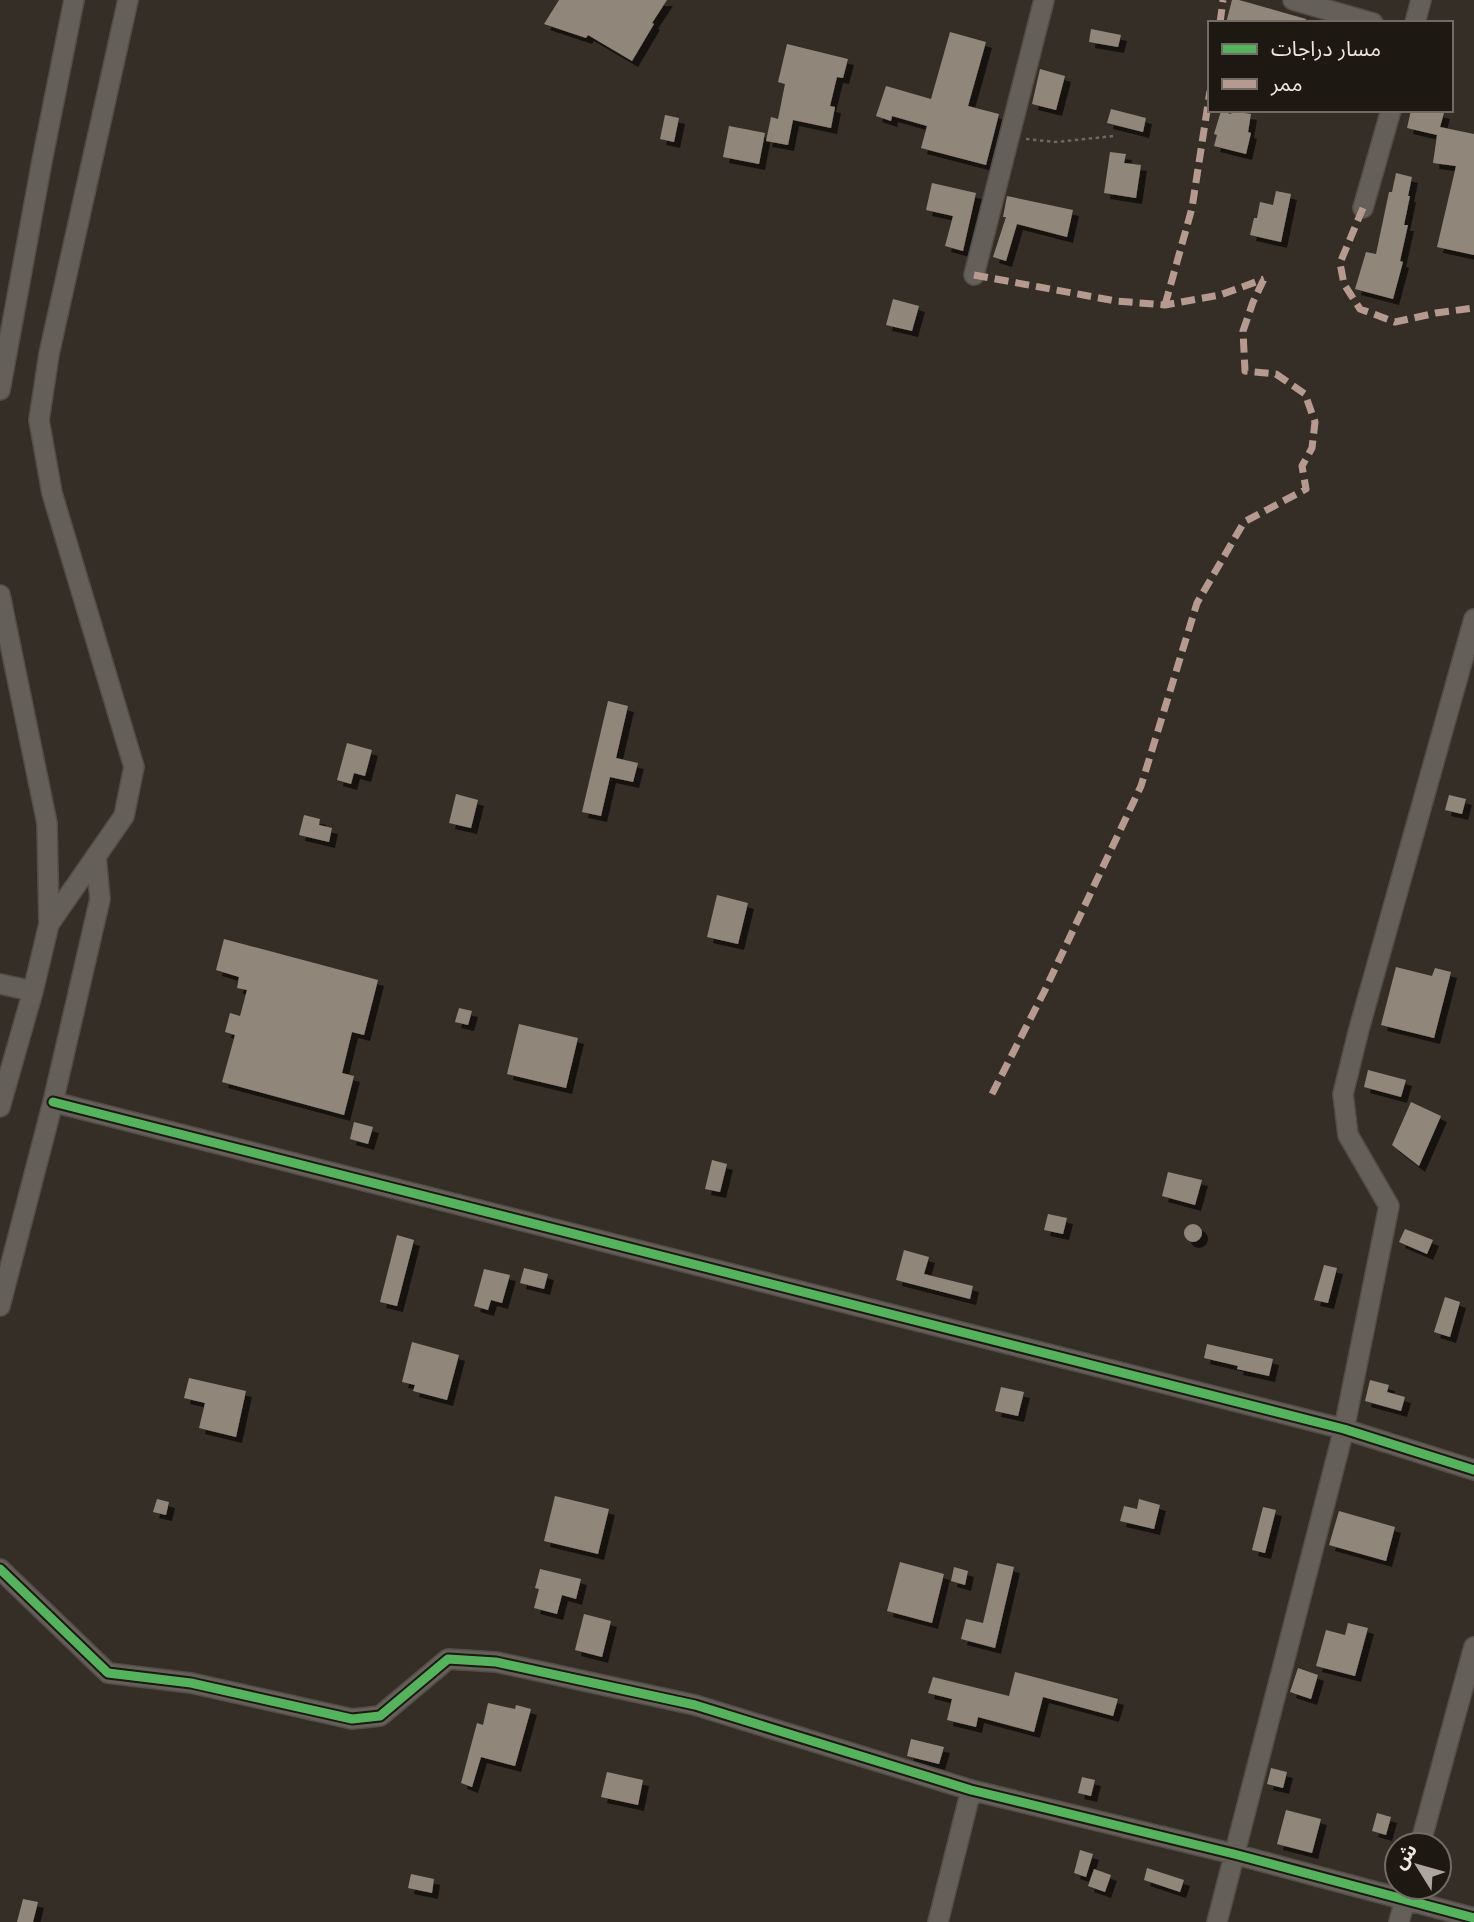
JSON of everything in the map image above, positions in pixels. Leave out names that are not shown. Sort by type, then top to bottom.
[{"type":"street","points":[[0,386],[74,0]]},
{"type":"street","points":[[49,924],[124,816],[134,766],[52,493],[39,420],[49,355],[128,0]]},
{"type":"street","points":[[974,275],[1044,0]]},
{"type":"street","points":[[1293,0],[1366,21]]},
{"type":"street","points":[[1416,21],[1421,0]]},
{"type":"street","points":[[1363,208],[1390,112]]},
{"type":"street","points":[[0,596],[47,823],[49,924],[0,1107]]},
{"type":"street","points":[[1217,1922],[1344,1429],[1389,1206],[1348,1135],[1343,1094],[1474,619]]},
{"type":"street","points":[[0,1306],[100,899],[96,856]]},
{"type":"street","points":[[0,984],[33,991]]},
{"type":"street","points":[[52,1102],[1344,1429],[1474,1469]]},
{"type":"street","points":[[0,1569],[108,1673],[191,1683],[352,1719],[380,1716],[447,1659],[496,1662],[695,1705],[971,1790],[1383,1888]]},
{"type":"street","points":[[1424,1831],[1474,1647]]},
{"type":"street","points":[[939,1922],[971,1790]]},
{"type":"street","points":[[1399,1922],[1405,1901]]},
{"type":"street","points":[[1428,1901],[1474,1918]]},
{"type":"path","points":[[1009,138],[1056,142],[1114,136]]},
{"type":"building","points":[[559,0],[667,0],[632,61],[588,35],[586,38],[544,24]]},
{"type":"building","points":[[1232,0],[1306,19],[1306,21],[1227,21]]},
{"type":"building","points":[[1091,29],[1121,35],[1118,47],[1089,42]]},
{"type":"building","points":[[950,32],[986,42],[968,106],[999,114],[986,165],[921,148],[927,126],[892,116],[891,121],[876,116],[886,86],[931,99]]},
{"type":"building","points":[[787,44],[848,59],[843,78],[837,77],[830,106],[835,107],[831,128],[793,120],[788,145],[766,141],[771,117],[778,119],[785,84],[778,82]]},
{"type":"building","points":[[1040,69],[1065,76],[1056,110],[1032,104]]},
{"type":"building","points":[[1111,109],[1146,118],[1143,132],[1107,123]]},
{"type":"building","points":[[1221,112],[1251,114],[1248,132],[1251,133],[1246,154],[1214,146],[1217,135],[1214,134]]},
{"type":"building","points":[[1411,112],[1440,112],[1444,113],[1440,127],[1474,134],[1474,255],[1437,247],[1456,166],[1433,163],[1437,135],[1407,128]]},
{"type":"building","points":[[665,115],[679,118],[674,142],[660,139]]},
{"type":"building","points":[[729,126],[765,133],[759,164],[723,157]]},
{"type":"building","points":[[1110,152],[1126,154],[1124,163],[1141,165],[1136,198],[1104,193]]},
{"type":"building","points":[[1396,173],[1412,177],[1404,225],[1408,225],[1400,261],[1403,262],[1393,299],[1355,289],[1366,252],[1376,254],[1389,192],[1392,192]]},
{"type":"building","points":[[932,183],[976,193],[963,251],[945,246],[953,216],[926,210]]},
{"type":"building","points":[[1276,191],[1291,194],[1281,242],[1250,235],[1260,202],[1273,205]]},
{"type":"building","points":[[1007,196],[1073,210],[1067,237],[1017,224],[1006,261],[993,257],[1006,217],[1003,217]]},
{"type":"building","points":[[893,299],[919,306],[912,331],[886,325]]},
{"type":"building","points":[[608,701],[628,706],[616,758],[638,763],[633,782],[610,777],[601,816],[582,812]]},
{"type":"building","points":[[347,743],[372,750],[365,776],[354,773],[351,784],[337,780]]},
{"type":"building","points":[[456,794],[478,800],[471,828],[449,823]]},
{"type":"building","points":[[1449,795],[1466,799],[1462,814],[1445,810]]},
{"type":"building","points":[[304,815],[320,819],[319,825],[332,828],[329,842],[299,835]]},
{"type":"building","points":[[717,895],[748,903],[738,944],[707,937]]},
{"type":"building","points":[[224,939],[378,980],[364,1035],[352,1032],[342,1073],[354,1076],[344,1115],[222,1082],[235,1035],[225,1032],[230,1013],[240,1016],[247,990],[237,988],[239,977],[216,970]]},
{"type":"building","points":[[1396,967],[1432,976],[1435,968],[1451,972],[1434,1038],[1381,1025]]},
{"type":"building","points":[[459,1008],[472,1011],[468,1025],[455,1022]]},
{"type":"building","points":[[519,1024],[578,1038],[566,1088],[507,1074]]},
{"type":"building","points":[[1368,1070],[1406,1080],[1401,1097],[1364,1087]]},
{"type":"building","points":[[1411,1102],[1441,1116],[1419,1166],[1392,1145]]},
{"type":"building","points":[[354,1122],[373,1127],[368,1144],[350,1139]]},
{"type":"building","points":[[712,1160],[727,1164],[720,1192],[705,1189]]},
{"type":"building","points":[[1168,1172],[1202,1180],[1195,1205],[1162,1196]]},
{"type":"building","points":[[1048,1214],[1067,1218],[1063,1234],[1044,1230]]},
{"type":"building","points":[[1193,1224],[1199,1227],[1202,1233],[1199,1239],[1193,1242],[1187,1239],[1184,1233],[1187,1227]]},
{"type":"building","points":[[1405,1229],[1433,1240],[1427,1254],[1399,1242]]},
{"type":"building","points":[[397,1235],[414,1240],[397,1306],[380,1302]]},
{"type":"building","points":[[904,1250],[929,1257],[924,1274],[973,1286],[970,1299],[896,1280]]},
{"type":"building","points":[[1324,1265],[1337,1268],[1328,1303],[1314,1300]]},
{"type":"building","points":[[524,1268],[548,1274],[544,1289],[520,1283]]},
{"type":"building","points":[[484,1269],[510,1275],[502,1303],[491,1300],[488,1310],[474,1306]]},
{"type":"building","points":[[1445,1297],[1460,1302],[1450,1337],[1434,1332]]},
{"type":"building","points":[[412,1342],[459,1355],[447,1400],[413,1391],[415,1385],[402,1382]]},
{"type":"building","points":[[1207,1344],[1273,1359],[1269,1376],[1204,1358]]},
{"type":"building","points":[[189,1378],[246,1391],[236,1437],[199,1428],[205,1403],[184,1398]]},
{"type":"building","points":[[1370,1380],[1389,1385],[1387,1392],[1405,1397],[1401,1411],[1365,1401]]},
{"type":"building","points":[[1001,1387],[1024,1392],[1018,1416],[995,1411]]},
{"type":"building","points":[[555,1496],[609,1509],[598,1554],[544,1541]]},
{"type":"building","points":[[157,1499],[169,1502],[166,1515],[153,1512]]},
{"type":"building","points":[[1139,1499],[1160,1505],[1154,1529],[1120,1521],[1124,1506],[1137,1509]]},
{"type":"building","points":[[1263,1507],[1276,1510],[1265,1553],[1252,1550]]},
{"type":"building","points":[[1339,1511],[1395,1527],[1386,1561],[1329,1545]]},
{"type":"building","points":[[900,1562],[944,1574],[932,1623],[887,1611]]},
{"type":"building","points":[[997,1563],[1014,1567],[995,1648],[961,1639],[966,1619],[983,1623]]},
{"type":"building","points":[[954,1567],[968,1571],[965,1585],[951,1581]]},
{"type":"building","points":[[540,1569],[581,1579],[576,1599],[562,1595],[557,1614],[534,1608]]},
{"type":"building","points":[[584,1614],[611,1621],[602,1657],[575,1650]]},
{"type":"building","points":[[1348,1623],[1368,1628],[1355,1676],[1316,1666],[1326,1630],[1345,1635]]},
{"type":"building","points":[[1298,1668],[1318,1675],[1311,1699],[1290,1692]]},
{"type":"building","points":[[1015,1672],[1118,1699],[1113,1716],[1043,1697],[1034,1732],[978,1717],[976,1727],[947,1720],[952,1699],[928,1693],[933,1677],[1009,1696]]},
{"type":"building","points":[[488,1703],[515,1709],[516,1705],[531,1709],[515,1766],[481,1757],[472,1787],[461,1783],[477,1723],[483,1725]]},
{"type":"building","points":[[911,1739],[944,1747],[939,1764],[907,1756]]},
{"type":"building","points":[[1271,1768],[1287,1772],[1283,1788],[1267,1784]]},
{"type":"building","points":[[607,1772],[643,1780],[638,1805],[601,1797]]},
{"type":"building","points":[[1082,1777],[1095,1780],[1091,1796],[1078,1793]]},
{"type":"building","points":[[1286,1810],[1321,1819],[1312,1853],[1277,1844]]},
{"type":"building","points":[[1377,1813],[1391,1817],[1387,1831],[1383,1831],[1383,1834],[1372,1831]]},
{"type":"building","points":[[1080,1850],[1093,1854],[1086,1877],[1074,1873]]},
{"type":"building","points":[[1147,1868],[1184,1880],[1180,1892],[1144,1880]]},
{"type":"building","points":[[1094,1869],[1111,1875],[1105,1892],[1088,1886]]},
{"type":"building","points":[[411,1874],[434,1879],[432,1893],[408,1888]]},
{"type":"building","points":[[23,1899],[38,1902],[33,1922],[17,1922]]},
{"type":"marked path","points":[[1220,21],[1223,0]]},
{"type":"marked path","points":[[1165,305],[1192,208],[1208,104]]},
{"type":"marked path","points":[[1363,208],[1340,263],[1344,284],[1360,309],[1395,322],[1474,308]]},
{"type":"marked path","points":[[974,275],[1116,301],[1165,305],[1220,295],[1264,279]]},
{"type":"marked path","points":[[992,1094],[1044,992],[1141,786],[1197,603],[1244,522],[1306,489],[1302,466],[1312,448],[1315,422],[1305,394],[1276,374],[1245,371],[1243,331],[1264,279]]},
{"type":"cycle path","points":[[53,1102],[1344,1429],[1474,1470]]},
{"type":"cycle path","points":[[0,1569],[108,1673],[191,1683],[352,1719],[380,1716],[448,1659],[496,1662],[695,1705],[971,1790],[1234,1854],[1474,1918]]}]
